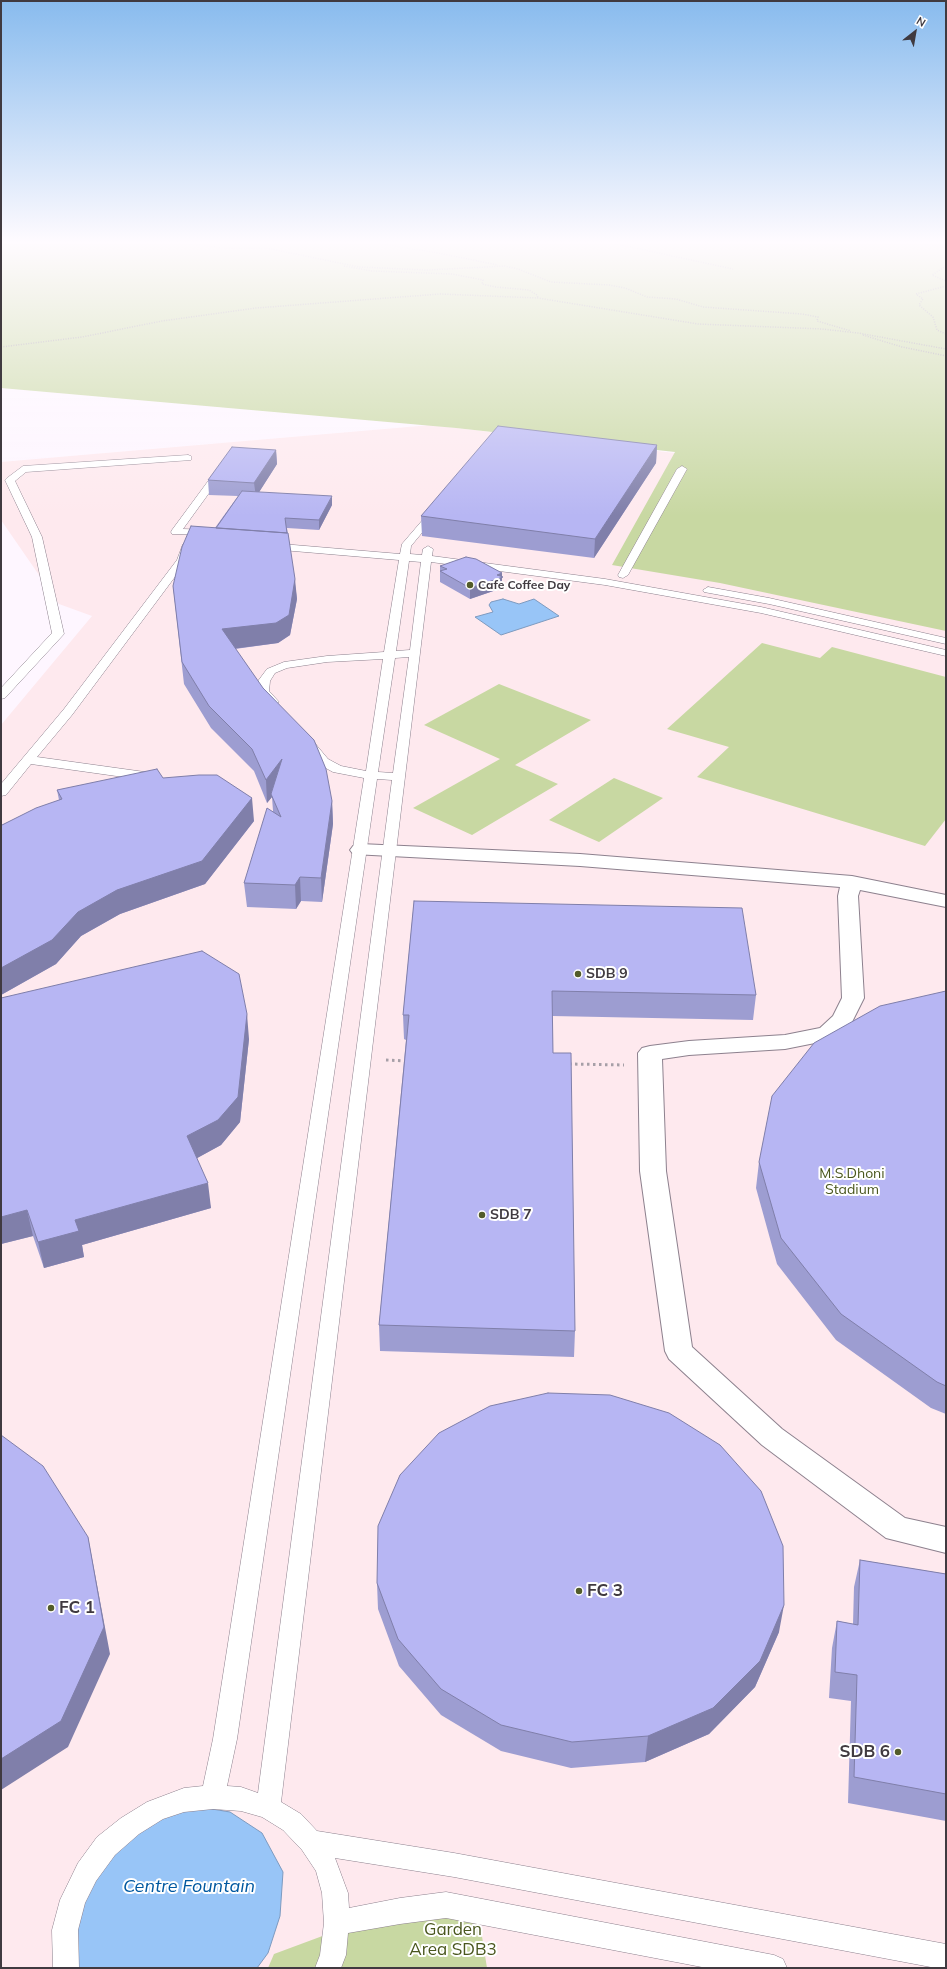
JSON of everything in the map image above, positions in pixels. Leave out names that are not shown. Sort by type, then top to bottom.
[{"type":"street","points":[[360,850],[580,860],[852,882],[946,900]]},
{"type":"street","points":[[852,882],[848,896],[854,998],[843,1019],[827,1034],[785,1042],[689,1048],[650,1053],[653,1171],[679,1351],[772,1437],[898,1529],[946,1540]]},
{"type":"lane","points":[[1,695],[58,634],[37,537],[10,480],[23,469],[188,458]]},
{"type":"lane","points":[[1,792],[68,712],[182,560],[188,541],[213,538],[176,532],[227,460]]},
{"type":"lane","points":[[623,575],[682,469]]},
{"type":"lane","points":[[213,1797],[225,1739],[360,850],[389,654],[399,548],[442,504]]},
{"type":"lane","points":[[399,548],[260,541],[399,548],[605,582],[753,609],[946,653]]},
{"type":"lane","points":[[427,553],[623,575],[769,601],[946,641]]},
{"type":"lane","points":[[268,1808],[427,553]]},
{"type":"lane","points":[[282,711],[263,692],[262,688],[264,680],[268,674],[276,668],[297,662],[414,653]]},
{"type":"lane","points":[[300,733],[324,762],[337,769],[355,774],[399,777]]},
{"type":"lane","points":[[28,760],[163,779]]},
{"type":"lane","points":[[66,1968],[65,1930],[73,1900],[87,1872],[106,1846],[130,1826],[156,1810],[184,1800],[213,1797],[241,1799],[268,1808],[292,1822],[311,1842],[326,1865],[335,1894],[337,1924],[333,1955],[328,1968]]},
{"type":"lane","points":[[311,1842],[454,1865],[946,1958]]},
{"type":"lane","points":[[337,1924],[400,1911],[446,1905],[774,1968]]},
{"type":"path","points":[[1,347],[82,337],[108,332]]},
{"type":"path","points":[[845,332],[946,349]]},
{"type":"path","points":[[854,332],[902,347],[946,356]]},
{"type":"path","points":[[363,1060],[411,1061]]},
{"type":"path","points":[[562,1064],[650,1066]]},
{"type":"shaded area","points":[[431,425],[832,471],[946,487],[946,1968],[1,1968],[1,725],[92,616],[59,604],[1,520],[1,462]]},
{"type":"green space","points":[[1,332],[946,332],[946,631],[720,583],[612,565],[675,452],[456,428],[1,388]]},
{"type":"green space","points":[[762,643],[820,658],[832,647],[946,677],[946,819],[925,846],[697,777],[729,747],[667,729]]},
{"type":"green space","points":[[499,684],[591,720],[515,765],[558,784],[472,835],[413,808],[500,759],[424,725]]},
{"type":"green space","points":[[614,778],[663,798],[599,842],[549,820]]},
{"type":"green space","name":"Garden Area SDB3","points":[[478,1911],[487,1968],[268,1968],[274,1954],[379,1915]]},
{"type":"water","points":[[503,599],[519,604],[534,599],[559,616],[501,635],[475,617],[493,612],[489,605],[491,602]]},
{"type":"water","name":"Centre Fountain","points":[[176,1803],[230,1812],[262,1833],[283,1872],[280,1916],[268,1953],[257,1968],[73,1968],[73,1900],[102,1852]]},
{"type":"building","points":[[498,426],[657,445],[595,539],[421,516]]},
{"type":"building","points":[[232,447],[276,450],[254,483],[208,480]]},
{"type":"building","points":[[242,491],[332,496],[319,520],[285,518],[287,533],[216,528]]},
{"type":"building","points":[[191,526],[288,533],[295,579],[289,615],[276,623],[222,629],[263,688],[314,740],[326,769],[332,801],[321,878],[300,877],[295,885],[244,883],[267,808],[281,817],[271,794],[282,759],[266,780],[252,749],[209,706],[182,662],[173,586],[182,547]]},
{"type":"building","points":[[466,557],[476,559],[502,573],[497,575],[503,577],[470,588],[440,571],[447,569],[440,566]]},
{"type":"building","points":[[157,769],[163,778],[217,775],[252,798],[202,861],[117,890],[78,912],[52,940],[1,968],[1,825],[36,808],[62,799],[57,790]]},
{"type":"building","points":[[414,901],[742,908],[756,995],[552,991],[553,1053],[571,1053],[575,1331],[379,1325],[409,1015],[403,1015]]},
{"type":"building","points":[[202,951],[239,974],[247,1014],[238,1097],[218,1120],[187,1136],[208,1183],[75,1220],[79,1231],[38,1242],[27,1210],[1,1217],[1,998]]},
{"type":"building","name":"M.S.Dhoni Stadium","points":[[946,991],[946,1386],[937,1382],[841,1314],[781,1238],[759,1162],[772,1096],[814,1043],[880,1006]]},
{"type":"building","name":"FC 3","points":[[548,1393],[610,1395],[669,1413],[720,1445],[761,1491],[783,1546],[784,1605],[760,1661],[713,1708],[648,1736],[572,1742],[501,1725],[441,1689],[398,1639],[377,1583],[378,1526],[400,1475],[439,1433],[490,1406]]},
{"type":"building","name":"FC 1","points":[[1,1435],[43,1466],[88,1537],[104,1627],[61,1721],[1,1759]]},
{"type":"building","name":"SDB 6","points":[[860,1560],[946,1574],[946,1794],[854,1777],[857,1675],[835,1672],[837,1621],[858,1625]]},
{"type":"place","name":"Cafe Coffee Day","points":[[470,585]]},
{"type":"place","name":"SDB 9","points":[[578,974]]},
{"type":"place","name":"SDB 7","points":[[482,1215]]},
{"type":"place","name":"FC 3","points":[[579,1591]]},
{"type":"place","name":"FC 1","points":[[51,1608]]},
{"type":"place","name":"SDB 6","points":[[898,1752]]}]
